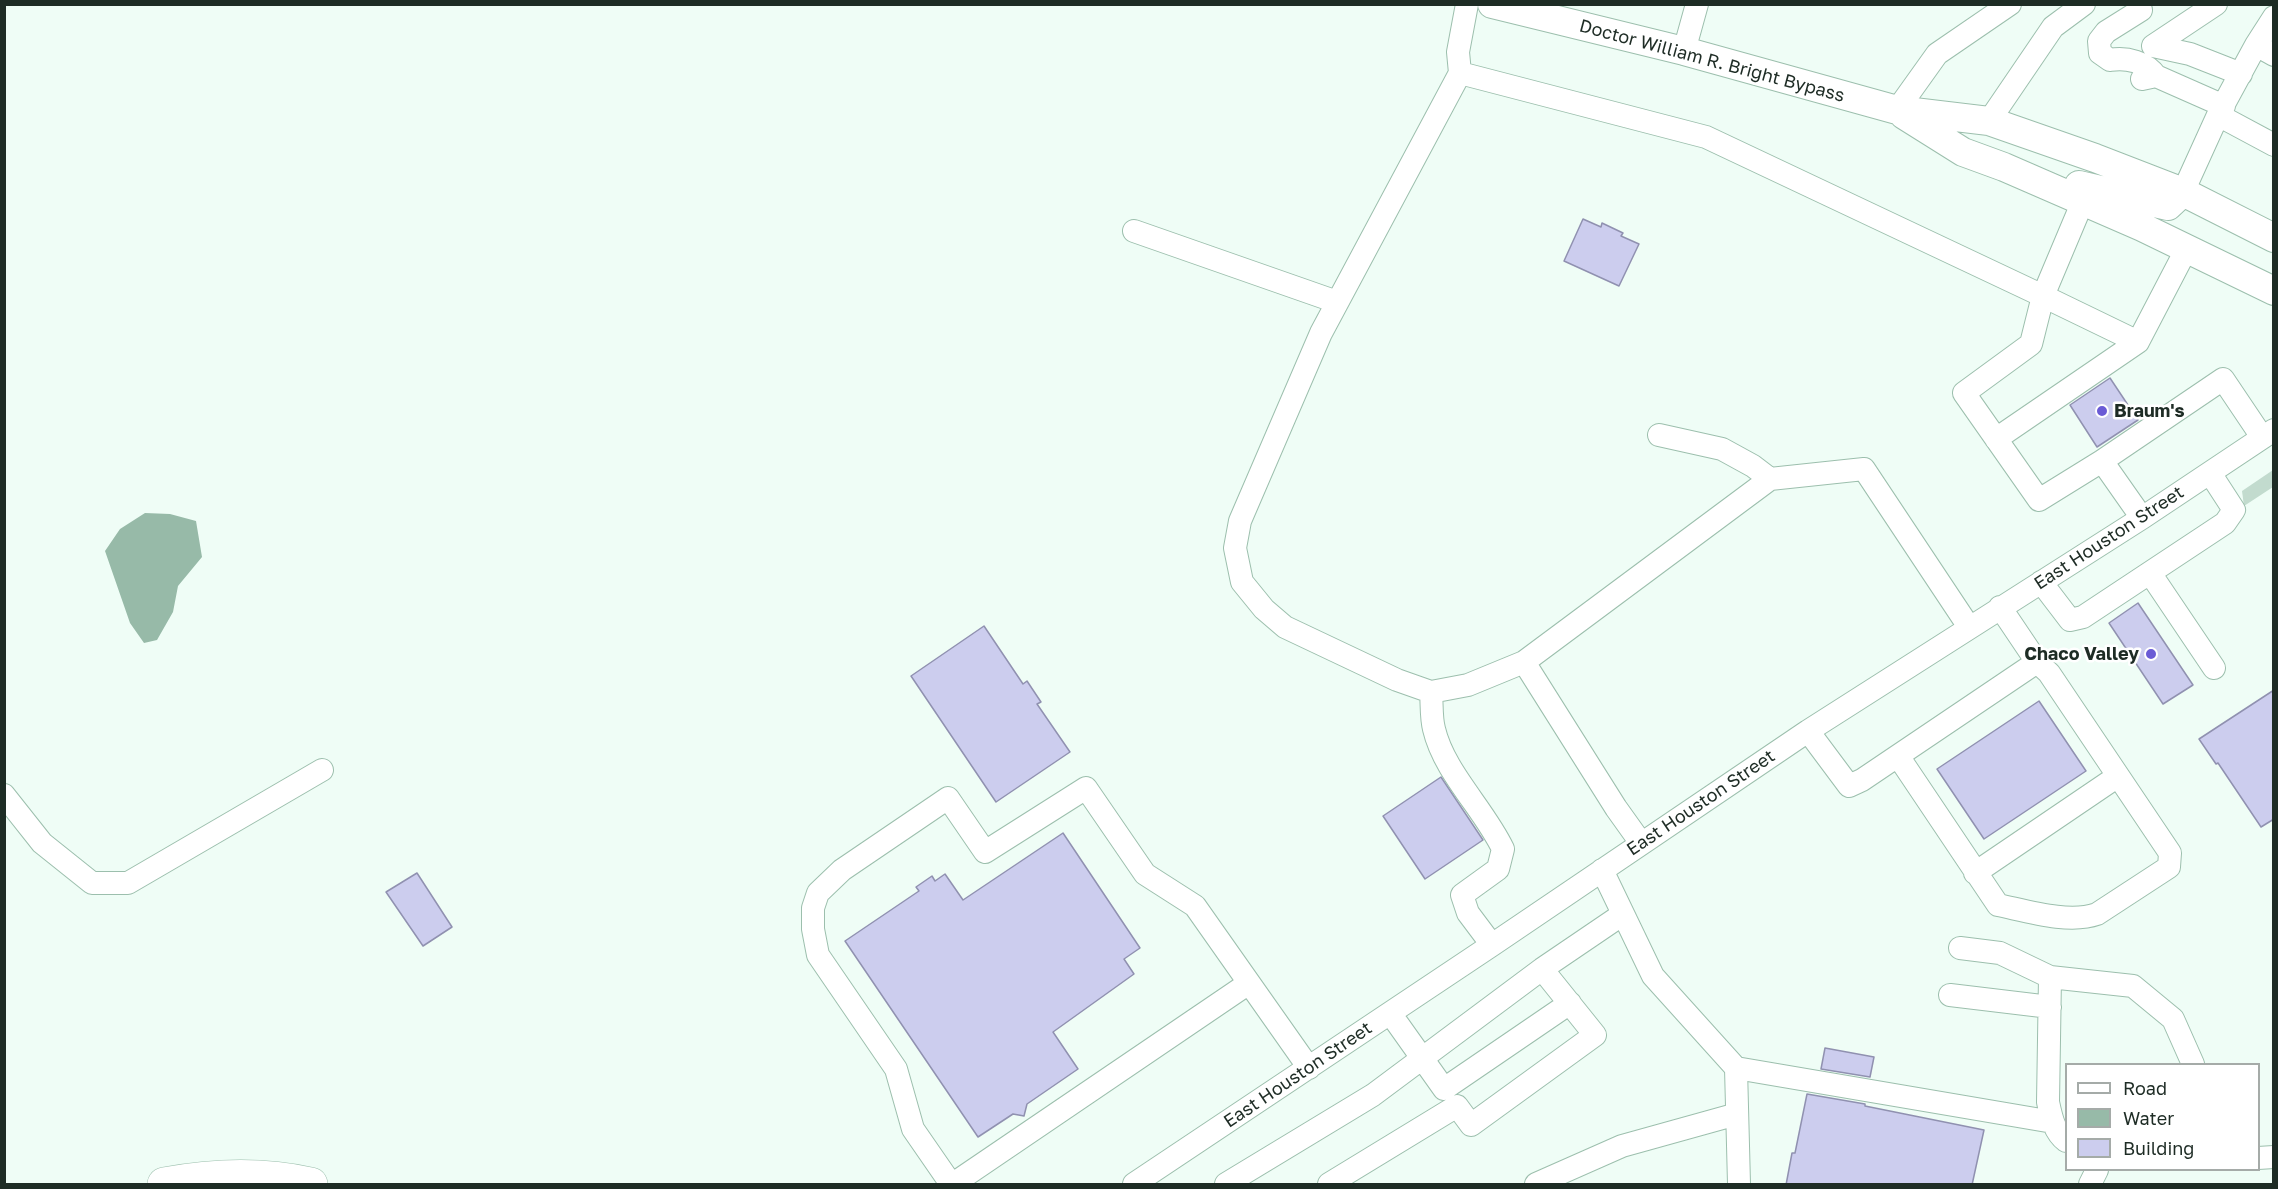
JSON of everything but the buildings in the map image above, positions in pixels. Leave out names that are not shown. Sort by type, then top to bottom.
[{"type":"highway","points":[[164,1185],[200,1177],[251,1176],[294,1180],[311,1185]]},
{"type":"main road","name":"Doctor William R. Bright Bypass","points":[[1492,4],[1569,14],[1684,51],[1897,110],[1989,122],[2182,192],[2274,238]]},
{"type":"main road","name":"Doctor William R. Bright Bypass","points":[[1897,110],[1964,152],[2083,201],[2187,248],[2274,291]]},
{"type":"main road","points":[[2004,167],[2168,206],[2182,192]]},
{"type":"street","points":[[1467,4],[1458,52],[1460,73],[1321,333],[1240,521],[1235,548],[1242,582],[1264,609],[1285,627],[1397,680],[1431,692],[1468,685],[1524,662],[1770,479],[1864,469],[1969,627]]},
{"type":"street","points":[[1684,51],[1696,4]]},
{"type":"street","points":[[1897,110],[1937,54],[2010,4]]},
{"type":"street","points":[[1989,122],[2053,27],[2084,4]]},
{"type":"street","points":[[2216,4],[2154,46],[2190,54],[2241,74]]},
{"type":"street","points":[[2141,10],[2106,32],[2099,41],[2100,53],[2110,60],[2123,58],[2150,67],[2156,76],[2221,111],[2274,145]]},
{"type":"street","points":[[2182,192],[2241,74],[2265,50],[2274,16]]},
{"type":"street","points":[[1460,73],[1706,136],[2138,342]]},
{"type":"street","points":[[2083,201],[2043,296],[2031,344],[1964,393],[2039,500],[2102,461],[2223,379],[2268,433]]},
{"type":"street","points":[[1134,231],[1337,302]]},
{"type":"street","points":[[1996,439],[2138,342],[2187,248]]},
{"type":"street","name":"East Houston Street","points":[[1134,1185],[1808,731],[2142,518],[2268,433]]},
{"type":"street","points":[[1659,435],[1722,449],[1753,466],[1770,479]]},
{"type":"street","points":[[2102,461],[2142,518]]},
{"type":"street","points":[[2041,582],[2070,620],[2083,617],[2226,523],[2234,510],[2210,473]]},
{"type":"street","points":[[2150,573],[2214,668]]},
{"type":"street","points":[[1898,756],[1998,905],[2043,915],[2085,918],[2097,914],[2169,867],[2170,853],[2049,673],[2037,662],[2000,607]]},
{"type":"street","points":[[1524,662],[1616,808],[1641,843]]},
{"type":"street","points":[[1808,731],[1849,786],[1898,756],[2037,662]]},
{"type":"street","points":[[1431,692],[1434,730],[1448,761],[1496,834],[1503,849],[1498,869],[1462,895],[1468,913],[1492,945]]},
{"type":"street","points":[[4,795],[42,843],[92,883],[128,883],[322,770]]},
{"type":"street","points":[[1975,873],[2118,776]]},
{"type":"street","points":[[1249,983],[952,1185],[913,1129],[896,1069],[818,956],[813,929],[813,908],[818,893],[842,870],[948,798],[986,852],[1086,788],[1145,874],[1195,906],[1309,1068]]},
{"type":"street","points":[[1602,870],[1653,976],[1736,1068],[2053,1122]]},
{"type":"street","points":[[1226,1185],[1373,1095],[1542,969],[1623,914]]},
{"type":"street","points":[[1960,948],[2001,953],[2050,977],[2133,986],[2173,1019],[2192,1063]]},
{"type":"street","points":[[1390,1013],[1471,1125],[1595,1035],[1542,969]]},
{"type":"street","points":[[2050,977],[2048,1102],[2053,1122],[2065,1140]]},
{"type":"street","points":[[1950,995],[2050,1007]]},
{"type":"street","points":[[1329,1185],[1450,1098],[1570,1003]]},
{"type":"street","points":[[1736,1068],[1739,1185]]},
{"type":"street","points":[[1536,1185],[1622,1146],[1737,1114]]},
{"type":"street","points":[[2090,1185],[2097,1171]]},
{"type":"shaded area","points":[[2273,470],[2273,487],[2244,506],[2242,491]]},
{"type":"water","points":[[145,513],[170,514],[196,521],[202,557],[178,586],[173,612],[157,640],[144,643],[130,623],[105,551],[120,529]]},
{"type":"place","name":"Braum's","points":[[2102,411]]},
{"type":"place","name":"Chaco Valley","points":[[2151,654]]}]
